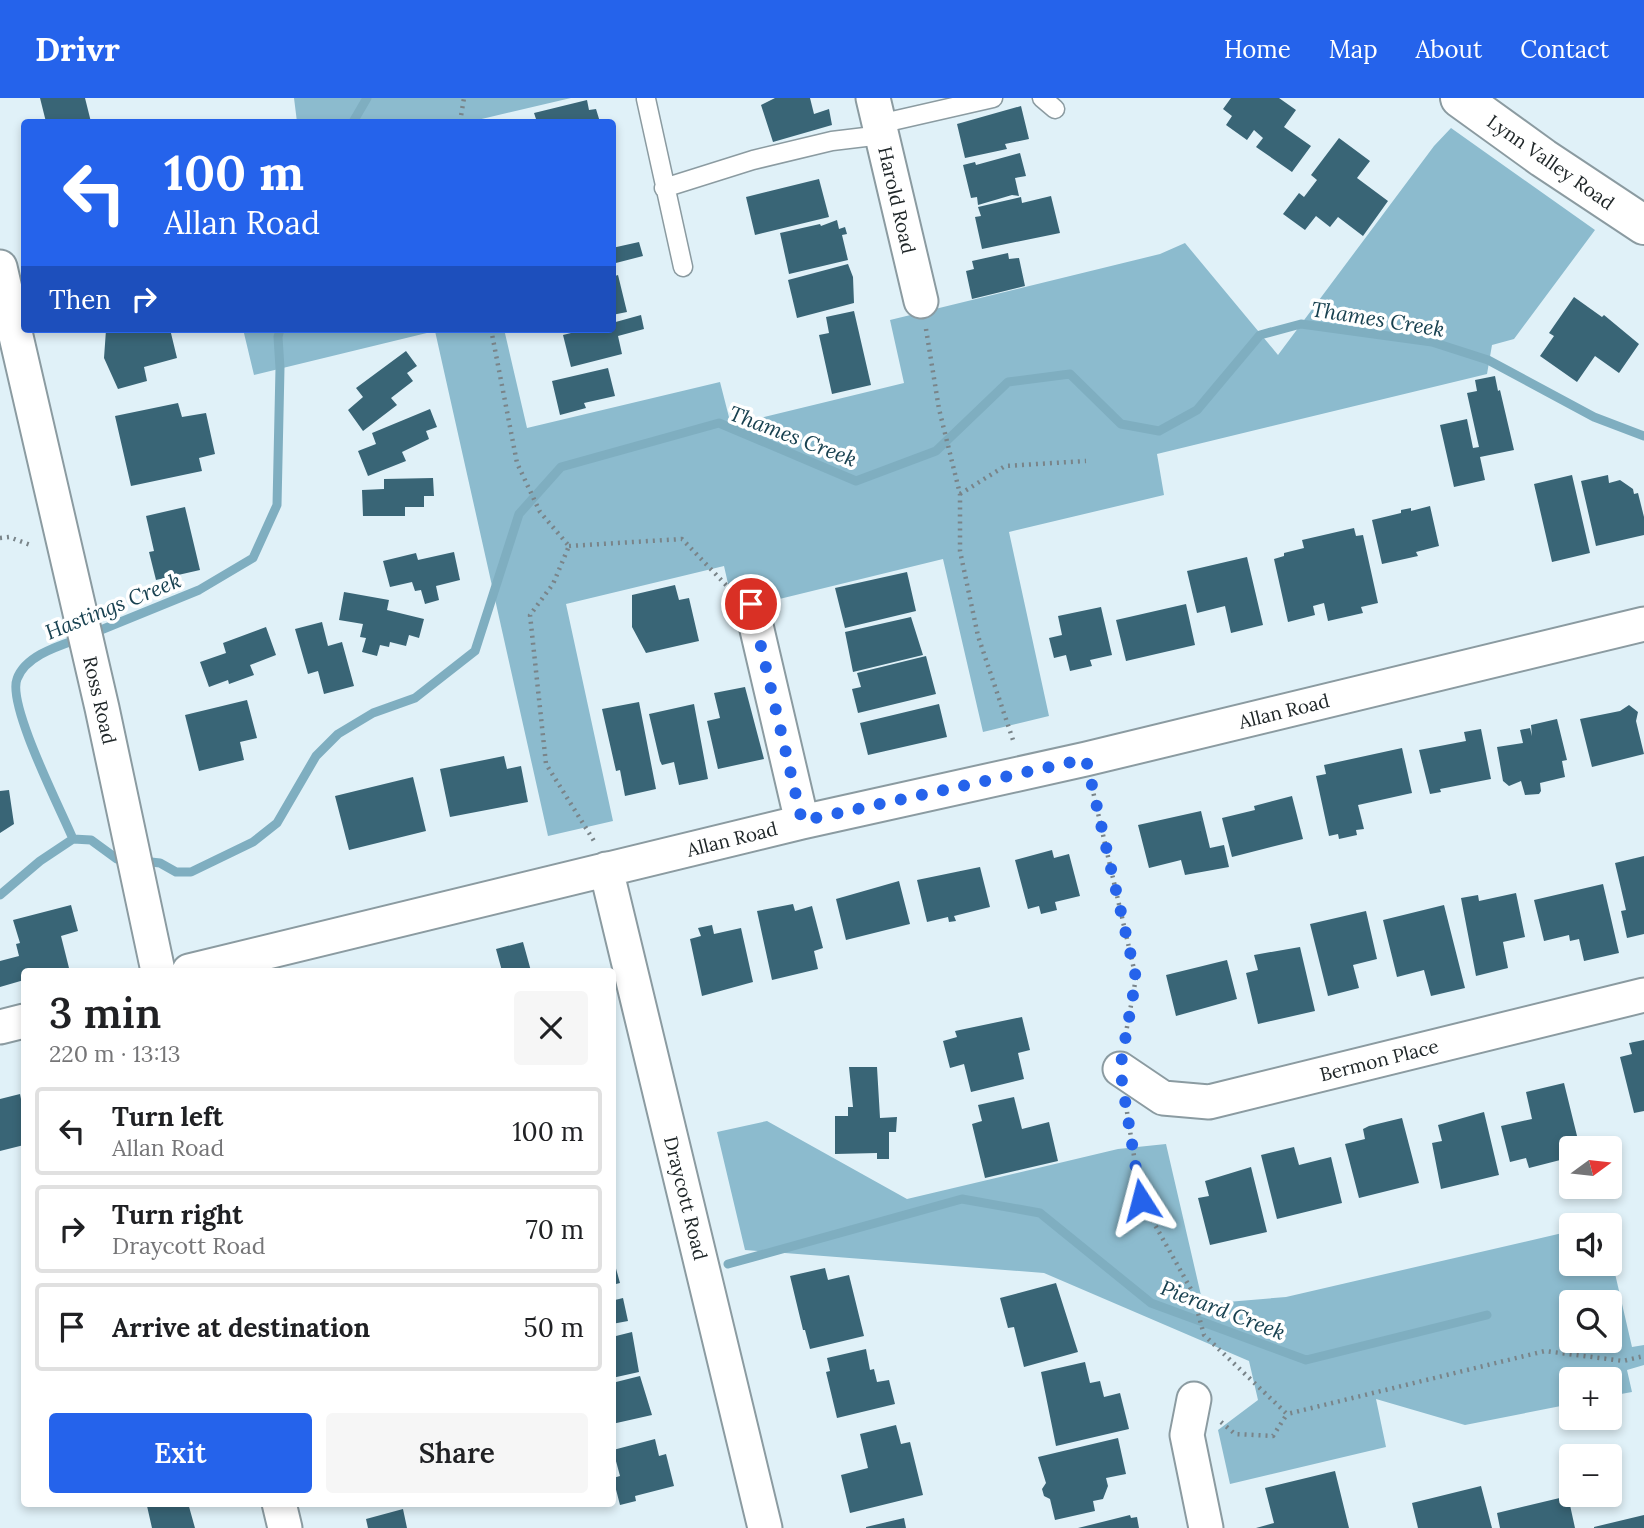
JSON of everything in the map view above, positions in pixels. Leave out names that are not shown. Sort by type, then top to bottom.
[{"type":"street","name":"Lynn Valley Road","points":[[1460,98],[1543,159],[1644,225]]},
{"type":"street","name":"Harold Road","points":[[878,119],[921,302]]},
{"type":"street","name":"Ross Road","points":[[0,267],[92,663],[157,968]]},
{"type":"street","points":[[751,604],[802,821]]},
{"type":"street","name":"Allan Road","points":[[200,968],[600,855],[802,821],[1086,759],[1644,624]]},
{"type":"street","name":"Draycott Road","points":[[600,855],[765,1528]]},
{"type":"street","name":"Bermon Place","points":[[1120,1069],[1163,1098],[1209,1102],[1644,995]]},
{"type":"street","points":[[0,1027],[21,1022]]},
{"type":"street","points":[[1194,1399],[1187,1436],[1206,1528]]},
{"type":"street","points":[[280,1507],[285,1528]]},
{"type":"lane","points":[[664,188],[753,160],[832,141],[878,119],[993,98]]},
{"type":"lane","points":[[646,99],[683,267]]},
{"type":"path","points":[[460,119],[464,98]]},
{"type":"path","points":[[921,302],[939,409],[960,494],[960,551],[978,636],[1013,740]]},
{"type":"path","points":[[492,333],[517,463],[540,512],[569,546]]},
{"type":"path","points":[[960,494],[1005,466],[1086,461]]},
{"type":"path","points":[[0,538],[9,537],[32,546],[38,545]]},
{"type":"path","points":[[569,546],[682,539],[720,580],[751,604]]},
{"type":"path","points":[[569,546],[553,584],[530,615],[546,764],[600,855]]},
{"type":"path","points":[[1086,759],[1136,978],[1120,1069],[1141,1200],[1192,1290],[1204,1335],[1287,1414]]},
{"type":"path","points":[[1194,1399],[1235,1434],[1273,1436],[1287,1414],[1545,1350],[1623,1361],[1644,1356]]},
{"type":"shaded area","points":[[294,98],[571,98],[482,119],[297,119]]},
{"type":"shaded area","points":[[1451,128],[1595,230],[1514,339],[1492,345],[1487,374],[1157,454],[1164,495],[1009,532],[1049,716],[983,732],[943,559],[734,610],[724,566],[566,604],[613,821],[548,836],[435,333],[505,333],[527,428],[720,382],[731,425],[904,383],[890,320],[1160,254],[1185,243],[1278,355],[1434,146]]},
{"type":"shaded area","points":[[244,333],[427,333],[254,375]]},
{"type":"shaded area","points":[[767,1121],[907,1199],[1118,1149],[1166,1144],[1203,1304],[1286,1297],[1559,1234],[1559,1276],[1616,1276],[1619,1290],[1559,1290],[1559,1353],[1622,1353],[1622,1304],[1632,1347],[1644,1345],[1644,1365],[1627,1370],[1632,1392],[1622,1394],[1622,1367],[1559,1367],[1559,1406],[1465,1425],[1376,1399],[1386,1447],[1230,1484],[1218,1430],[1258,1400],[1249,1361],[1044,1273],[745,1250],[717,1132]]},
{"type":"building","points":[[40,98],[85,98],[90,119],[45,119]]},
{"type":"building","points":[[775,98],[810,98],[814,114],[829,109],[832,125],[773,142],[761,105]]},
{"type":"building","points":[[1231,98],[1279,98],[1296,110],[1284,127],[1311,146],[1292,172],[1256,147],[1263,138],[1254,130],[1247,140],[1226,125],[1232,116],[1223,109]]},
{"type":"building","points":[[587,100],[589,110],[596,109],[599,119],[536,119],[534,113]]},
{"type":"building","points":[[1021,106],[1029,139],[1005,144],[1007,149],[965,158],[957,124]]},
{"type":"building","points":[[1339,138],[1370,161],[1357,178],[1388,201],[1363,236],[1338,217],[1330,227],[1316,216],[1305,230],[1283,214],[1299,193],[1304,197],[1317,180],[1311,175]]},
{"type":"building","points":[[1020,153],[1026,176],[1015,178],[1019,196],[1012,195],[978,205],[977,197],[971,198],[963,165],[975,162],[976,165]]},
{"type":"building","points":[[819,179],[829,217],[755,235],[746,197]]},
{"type":"building","points":[[1051,196],[1060,233],[982,249],[975,217],[981,216],[978,207],[1021,197],[1022,203]]},
{"type":"building","points":[[837,220],[839,229],[845,227],[847,234],[842,235],[848,260],[789,274],[780,233],[820,224],[821,226]]},
{"type":"building","points":[[639,242],[643,256],[616,263],[616,247]]},
{"type":"building","points":[[1008,253],[1009,259],[1019,258],[1025,286],[972,299],[966,271],[974,269],[972,261]]},
{"type":"building","points":[[848,264],[853,277],[854,303],[797,318],[788,280]]},
{"type":"building","points":[[618,275],[627,312],[616,314]]},
{"type":"building","points":[[1574,297],[1602,317],[1604,315],[1639,344],[1619,373],[1595,356],[1577,382],[1540,356],[1554,336],[1549,333]]},
{"type":"building","points":[[854,311],[871,385],[832,394],[819,335],[829,333],[826,317]]},
{"type":"building","points":[[641,315],[644,329],[618,336],[622,354],[571,367],[563,335],[616,333],[616,322]]},
{"type":"building","points":[[106,333],[171,333],[177,358],[144,367],[147,381],[118,389],[104,358]]},
{"type":"building","points":[[406,351],[417,366],[407,373],[413,381],[391,398],[397,405],[363,431],[348,410],[363,397],[356,388]]},
{"type":"building","points":[[608,368],[615,396],[584,403],[586,408],[560,415],[552,381]]},
{"type":"building","points":[[1495,376],[1514,450],[1480,457],[1485,480],[1454,487],[1440,425],[1467,419],[1473,448],[1479,447],[1467,393],[1477,391],[1475,380]]},
{"type":"building","points":[[178,403],[182,417],[206,413],[215,454],[199,458],[202,471],[131,486],[115,416]]},
{"type":"building","points":[[430,409],[437,427],[426,431],[429,439],[402,452],[406,461],[368,476],[358,451],[376,444],[372,433]]},
{"type":"building","points":[[1572,475],[1590,553],[1552,562],[1534,484]]},
{"type":"building","points":[[1608,475],[1609,483],[1620,480],[1633,489],[1634,494],[1638,493],[1644,517],[1644,535],[1596,546],[1581,481]]},
{"type":"building","points":[[433,478],[434,496],[424,496],[424,507],[405,507],[405,516],[363,516],[362,490],[384,489],[384,479]]},
{"type":"building","points":[[1430,506],[1439,546],[1416,552],[1418,556],[1382,564],[1372,520],[1401,513],[1401,510],[1411,508],[1411,511]]},
{"type":"building","points":[[185,507],[200,570],[156,580],[149,552],[154,551],[146,516]]},
{"type":"building","points":[[1354,528],[1356,536],[1363,535],[1378,603],[1361,607],[1363,613],[1328,621],[1324,603],[1313,606],[1315,615],[1288,622],[1274,559],[1284,556],[1284,553],[1304,548],[1302,540]]},
{"type":"building","points":[[454,552],[460,580],[436,586],[439,600],[425,604],[421,590],[415,591],[412,582],[390,587],[383,561],[416,553],[418,560]]},
{"type":"building","points":[[1247,557],[1263,625],[1231,633],[1225,606],[1197,613],[1187,571]]},
{"type":"building","points":[[907,572],[916,611],[845,628],[835,588]]},
{"type":"building","points":[[675,585],[679,600],[689,598],[699,641],[646,653],[632,627],[632,595]]},
{"type":"building","points":[[344,592],[389,600],[387,610],[424,619],[419,638],[409,635],[406,646],[390,642],[389,647],[380,645],[377,656],[362,652],[366,638],[360,637],[363,624],[339,620]]},
{"type":"building","points":[[1186,604],[1195,645],[1126,661],[1116,620]]},
{"type":"building","points":[[1101,607],[1112,655],[1090,660],[1092,666],[1070,671],[1066,655],[1054,658],[1049,638],[1062,635],[1058,616]]},
{"type":"building","points":[[911,617],[923,655],[853,672],[845,632]]},
{"type":"building","points":[[322,622],[328,646],[342,642],[354,686],[324,694],[318,671],[308,674],[295,629]]},
{"type":"building","points":[[266,627],[276,655],[250,665],[254,675],[229,684],[228,680],[209,687],[200,662],[226,653],[223,643]]},
{"type":"building","points":[[926,656],[936,694],[858,713],[852,689],[861,687],[857,673]]},
{"type":"building","points":[[745,687],[764,759],[718,769],[707,721],[720,718],[714,693]]},
{"type":"building","points":[[247,700],[257,738],[240,742],[244,760],[199,771],[185,715]]},
{"type":"building","points":[[639,702],[656,789],[625,796],[620,770],[616,771],[602,709]]},
{"type":"building","points":[[694,704],[708,779],[679,785],[674,762],[662,765],[660,761],[649,714]]},
{"type":"building","points":[[939,704],[947,737],[868,755],[860,723]]},
{"type":"building","points":[[1629,705],[1638,712],[1636,721],[1644,754],[1592,767],[1580,719],[1620,711]]},
{"type":"building","points":[[1557,719],[1567,760],[1562,761],[1565,777],[1540,783],[1539,794],[1525,795],[1521,781],[1509,786],[1503,781],[1497,747],[1523,743],[1520,730],[1530,728],[1532,736],[1531,725]]},
{"type":"building","points":[[1481,729],[1491,779],[1440,789],[1441,792],[1430,794],[1419,750],[1466,741],[1464,732]]},
{"type":"building","points":[[1402,748],[1412,793],[1358,805],[1364,829],[1356,830],[1357,835],[1339,839],[1338,834],[1329,836],[1316,776],[1326,774],[1324,765]]},
{"type":"building","points":[[504,756],[507,769],[521,766],[528,802],[450,817],[440,769]]},
{"type":"building","points":[[413,777],[426,831],[349,850],[335,796]]},
{"type":"building","points":[[9,790],[14,824],[0,833],[0,791]]},
{"type":"building","points":[[1292,796],[1303,839],[1232,857],[1222,818],[1255,810],[1254,806]]},
{"type":"building","points":[[1201,811],[1210,848],[1224,845],[1229,867],[1185,875],[1181,860],[1149,868],[1138,825]]},
{"type":"building","points":[[1052,850],[1054,858],[1069,854],[1080,896],[1055,902],[1057,910],[1041,914],[1039,906],[1028,909],[1015,860]]},
{"type":"building","points":[[1644,856],[1644,934],[1627,938],[1621,911],[1626,910],[1615,863]]},
{"type":"building","points":[[980,867],[990,907],[954,916],[956,921],[949,922],[948,917],[927,922],[917,880]]},
{"type":"building","points":[[899,881],[910,924],[846,940],[836,899]]},
{"type":"building","points":[[1603,884],[1619,953],[1584,961],[1579,939],[1570,941],[1569,935],[1544,941],[1534,900]]},
{"type":"building","points":[[1516,893],[1525,937],[1503,942],[1508,968],[1476,976],[1461,898],[1478,895],[1479,901]]},
{"type":"building","points":[[793,904],[795,911],[812,906],[823,948],[814,951],[818,969],[772,980],[757,911]]},
{"type":"building","points":[[71,905],[78,931],[61,936],[69,968],[21,968],[21,981],[0,987],[0,961],[19,956],[16,944],[20,943],[13,920]]},
{"type":"building","points":[[1444,905],[1465,988],[1431,996],[1424,970],[1397,977],[1383,920]]},
{"type":"building","points":[[1366,911],[1377,959],[1353,965],[1359,988],[1328,996],[1310,924]]},
{"type":"building","points":[[712,925],[714,934],[741,928],[753,982],[702,996],[690,939],[701,936],[698,928]]},
{"type":"building","points":[[523,942],[530,968],[501,968],[496,949]]},
{"type":"building","points":[[1300,947],[1315,1011],[1258,1024],[1246,973],[1258,970],[1254,955]]},
{"type":"building","points":[[1227,960],[1237,999],[1176,1016],[1166,975]]},
{"type":"building","points":[[1022,1017],[1030,1050],[1018,1053],[1024,1079],[971,1092],[964,1064],[950,1068],[943,1041],[957,1037],[955,1031]]},
{"type":"building","points":[[1644,1040],[1644,1111],[1634,1113],[1620,1057],[1632,1054],[1629,1043]]},
{"type":"building","points":[[849,1067],[877,1067],[880,1118],[897,1117],[896,1132],[889,1132],[889,1159],[877,1159],[877,1153],[835,1154],[835,1116],[848,1116],[848,1107],[853,1107]]},
{"type":"building","points":[[1564,1083],[1577,1136],[1559,1136],[1559,1160],[1529,1168],[1526,1158],[1510,1162],[1501,1126],[1532,1119],[1526,1092]]},
{"type":"building","points":[[20,1094],[21,1146],[0,1151],[0,1099]]},
{"type":"building","points":[[1014,1097],[1022,1129],[1049,1122],[1058,1161],[985,1178],[972,1124],[982,1121],[978,1105]]},
{"type":"building","points":[[1484,1112],[1499,1175],[1441,1189],[1432,1143],[1442,1141],[1438,1125]]},
{"type":"building","points":[[1402,1118],[1419,1183],[1359,1198],[1345,1144],[1365,1139],[1363,1129],[1369,1126]]},
{"type":"building","points":[[1294,1147],[1299,1165],[1331,1157],[1342,1203],[1277,1219],[1261,1155]]},
{"type":"building","points":[[1251,1167],[1267,1232],[1210,1245],[1198,1198],[1209,1196],[1205,1181]]},
{"type":"building","points":[[616,1268],[620,1283],[616,1284]]},
{"type":"building","points":[[825,1268],[828,1280],[849,1275],[864,1336],[810,1349],[790,1276]]},
{"type":"building","points":[[1056,1283],[1078,1352],[1024,1367],[1014,1327],[1008,1328],[1000,1298]]},
{"type":"building","points":[[623,1298],[628,1321],[616,1323],[616,1300]]},
{"type":"building","points":[[632,1332],[639,1372],[616,1377],[616,1336]]},
{"type":"building","points":[[866,1349],[870,1370],[874,1369],[877,1382],[889,1380],[895,1404],[837,1418],[826,1372],[830,1371],[827,1358]]},
{"type":"building","points":[[1085,1362],[1090,1383],[1100,1381],[1104,1397],[1120,1393],[1129,1429],[1056,1446],[1041,1372]]},
{"type":"building","points":[[640,1376],[652,1415],[616,1423],[616,1382]]},
{"type":"building","points":[[896,1425],[901,1444],[910,1442],[923,1495],[850,1513],[841,1475],[868,1468],[860,1434]]},
{"type":"building","points":[[1118,1438],[1126,1474],[1106,1478],[1108,1486],[1103,1499],[1093,1501],[1095,1511],[1055,1520],[1050,1499],[1044,1496],[1042,1489],[1046,1483],[1038,1457]]},
{"type":"building","points":[[655,1439],[659,1456],[666,1454],[674,1486],[635,1496],[636,1501],[620,1505],[616,1490],[616,1477],[620,1476],[616,1449]]},
{"type":"building","points":[[1335,1471],[1349,1528],[1256,1528],[1274,1523],[1265,1488]]},
{"type":"building","points":[[1481,1486],[1492,1528],[1418,1528],[1412,1503]]},
{"type":"building","points":[[1559,1498],[1559,1507],[1570,1507],[1575,1528],[1500,1528],[1497,1513]]},
{"type":"building","points":[[147,1507],[189,1507],[195,1528],[152,1528]]},
{"type":"building","points":[[403,1509],[407,1528],[368,1528],[366,1519]]},
{"type":"building","points":[[1130,1515],[1131,1518],[1137,1517],[1139,1528],[1078,1528]]},
{"type":"building","points":[[1644,1515],[1644,1528],[1594,1528],[1594,1527]]},
{"type":"building","points":[[904,1518],[906,1528],[866,1528],[866,1527]]},
{"type":"waterway","name":"Hastings Creek","points":[[355,119],[367,98]]},
{"type":"waterway","name":"Thames Creek","points":[[142,861],[160,863],[176,872],[191,872],[253,842],[277,823],[316,756],[338,734],[373,713],[415,698],[475,651],[519,514],[561,467],[719,423],[856,481],[936,451],[1008,382],[1070,374],[1121,424],[1159,431],[1197,410],[1260,335],[1301,324],[1432,342],[1488,360],[1594,417],[1644,436]]},
{"type":"waterway","name":"Hastings Creek","points":[[91,634],[199,590],[253,558],[277,505],[279,333]]},
{"type":"waterway","name":"Hastings Creek","points":[[73,839],[27,733],[16,692],[17,679],[27,664],[43,653],[78,639]]},
{"type":"waterway","name":"Thames Creek","points":[[73,839],[91,840],[117,859],[128,860]]},
{"type":"waterway","name":"Hastings Creek","points":[[0,895],[40,861],[73,839]]},
{"type":"waterway","name":"Pierard Creek","points":[[728,1264],[962,1199],[1040,1213],[1151,1303],[1306,1360],[1487,1315]]},
{"type":"route","points":[[751,604],[802,821],[1086,759],[1136,978],[1120,1069],[1141,1200]]}]
